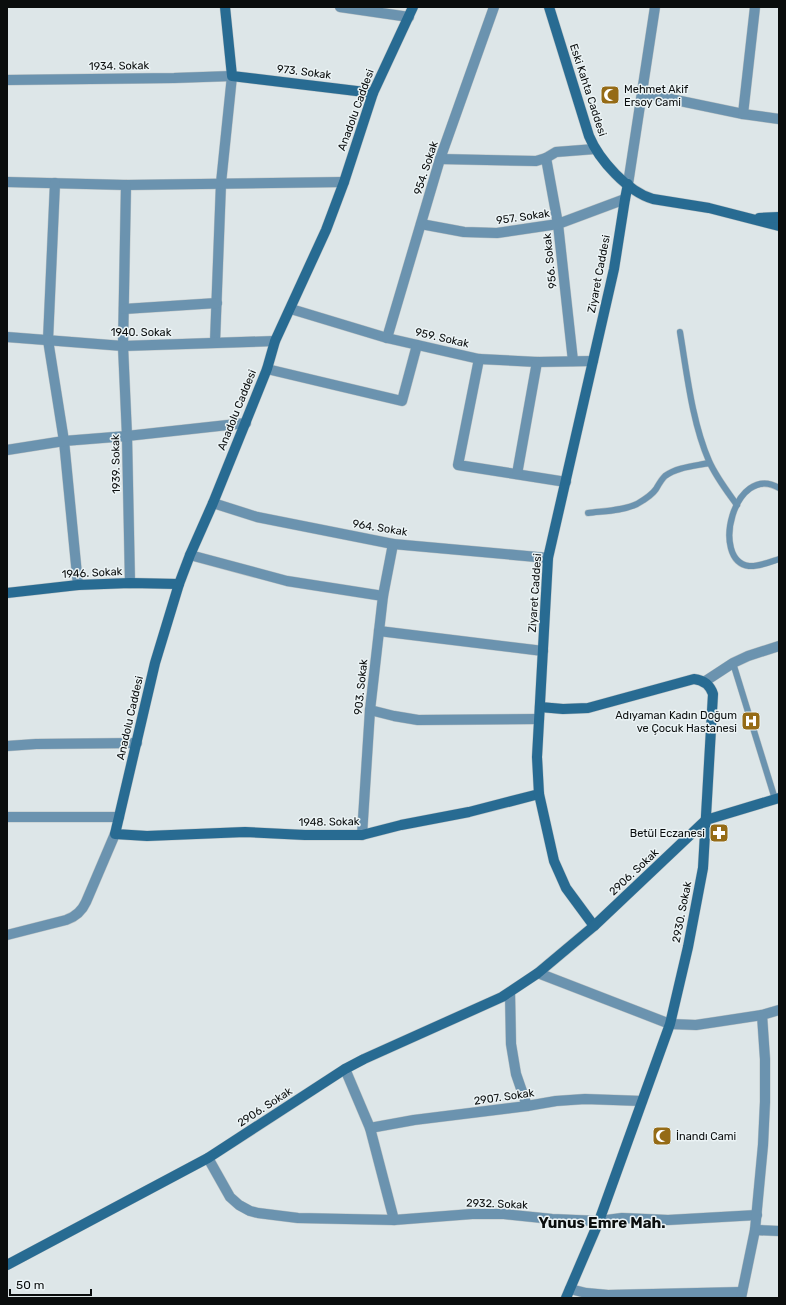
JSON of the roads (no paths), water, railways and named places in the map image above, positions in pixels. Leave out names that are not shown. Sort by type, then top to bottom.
[{"type":"street","points":[[215,342],[221,184],[232,76],[225,7]]},
{"type":"street","points":[[340,7],[409,17]]},
{"type":"street","name":"Anadolu Caddesi","points":[[115,834],[155,663],[179,584],[246,423],[276,341],[326,230],[344,182],[373,93],[413,7]]},
{"type":"street","name":"954. Sokak","points":[[387,338],[440,159],[494,7]]},
{"type":"street","name":"Eski Kahta Caddesi","points":[[549,7],[589,136],[595,149],[607,165],[644,196],[709,208],[779,226]]},
{"type":"street","points":[[628,184],[655,7]]},
{"type":"street","points":[[743,114],[755,7]]},
{"type":"street","name":"1934. Sokak","points":[[7,80],[232,76]]},
{"type":"street","name":"973. Sokak","points":[[232,76],[373,93]]},
{"type":"street","points":[[642,93],[743,114],[779,119]]},
{"type":"street","points":[[440,159],[536,161],[546,158],[556,152],[595,149]]},
{"type":"street","name":"956. Sokak","points":[[546,158],[558,224],[573,361]]},
{"type":"street","points":[[7,182],[126,185],[344,182]]},
{"type":"street","points":[[55,183],[48,340],[64,441],[78,585]]},
{"type":"street","name":"Ziyaret Caddesi","points":[[594,926],[571,896],[551,852],[539,794],[537,757],[548,558],[614,269],[624,199],[628,184]]},
{"type":"street","name":"1939. Sokak","points":[[126,185],[123,346],[127,436],[130,583]]},
{"type":"street","name":"957. Sokak","points":[[420,224],[464,232],[497,233],[558,224],[624,199]]},
{"type":"street","points":[[749,218],[779,217]]},
{"type":"street","points":[[124,309],[217,303]]},
{"type":"street","name":"959. Sokak","points":[[291,309],[387,338],[479,358],[537,362],[593,361]]},
{"type":"street","name":"1940. Sokak","points":[[7,337],[123,346],[276,341]]},
{"type":"street","points":[[267,369],[402,401],[417,345]]},
{"type":"street","points":[[479,358],[458,465],[566,482]]},
{"type":"street","points":[[517,474],[537,362]]},
{"type":"street","points":[[7,450],[64,441],[127,436],[246,423]]},
{"type":"street","name":"964. Sokak","points":[[213,503],[257,517],[393,544],[548,558]]},
{"type":"street","name":"903. Sokak","points":[[362,834],[370,710],[383,596],[393,544]]},
{"type":"street","points":[[190,555],[287,581],[383,596]]},
{"type":"street","name":"1946. Sokak","points":[[7,593],[78,585],[130,583],[179,584]]},
{"type":"street","points":[[380,631],[543,651]]},
{"type":"street","points":[[540,707],[563,709],[588,708],[690,680],[704,682],[733,663],[748,656],[779,646]]},
{"type":"street","name":"2930. Sokak","points":[[568,1294],[599,1221],[670,1024],[688,947],[703,868],[706,820],[713,694],[710,687],[704,682]]},
{"type":"street","points":[[370,710],[418,720],[539,719]]},
{"type":"street","points":[[7,746],[36,744],[137,743]]},
{"type":"street","name":"1948. Sokak","points":[[115,834],[147,836],[245,832],[305,835],[362,834],[469,812],[539,794]]},
{"type":"street","name":"2906. Sokak","points":[[7,1265],[208,1158],[345,1069],[502,997],[538,973],[594,926],[706,820],[777,798]]},
{"type":"street","points":[[7,816],[119,817]]},
{"type":"street","points":[[7,935],[66,920],[80,912],[86,902],[115,834]]},
{"type":"street","points":[[538,973],[670,1024],[696,1025],[762,1015],[779,1010]]},
{"type":"street","points":[[510,992],[511,1044],[516,1074],[527,1106]]},
{"type":"street","points":[[568,1294],[586,1293],[643,1296],[742,1295],[757,1215],[765,1102],[765,1059],[762,1015]]},
{"type":"street","points":[[345,1069],[370,1128],[394,1220]]},
{"type":"street","name":"2907. Sokak","points":[[370,1128],[414,1120],[556,1101],[585,1099],[642,1101]]},
{"type":"street","name":"2932. Sokak","points":[[208,1158],[230,1197],[239,1205],[250,1211],[298,1218],[394,1220],[472,1214],[504,1214],[552,1219],[599,1221],[622,1218],[668,1220],[757,1215]]},
{"type":"street","points":[[755,1230],[779,1231]]},
{"type":"lane","points":[[680,332],[699,434],[709,463],[737,505]]},
{"type":"lane","points":[[588,513],[619,509],[636,504],[650,495],[662,480],[670,473],[679,469],[709,463]]},
{"type":"lane","points":[[779,488],[769,484],[757,485],[746,491],[737,505],[731,525],[730,536],[732,552],[736,560],[744,565],[754,566],[779,559]]},
{"type":"lane","points":[[733,663],[777,798]]},
{"type":"place","name":"Mehmet Akif Ersoy Cami","points":[[610,95]]},
{"type":"place","name":"Adıyaman Kadın Doğum ve Çocuk Hastanesi","points":[[751,721]]},
{"type":"place","name":"Betül Eczanesi","points":[[719,833]]},
{"type":"place","name":"İnandı Cami","points":[[662,1136]]},
{"type":"district","name":"Yunus Emre Mah.","points":[[602,1223]]}]
